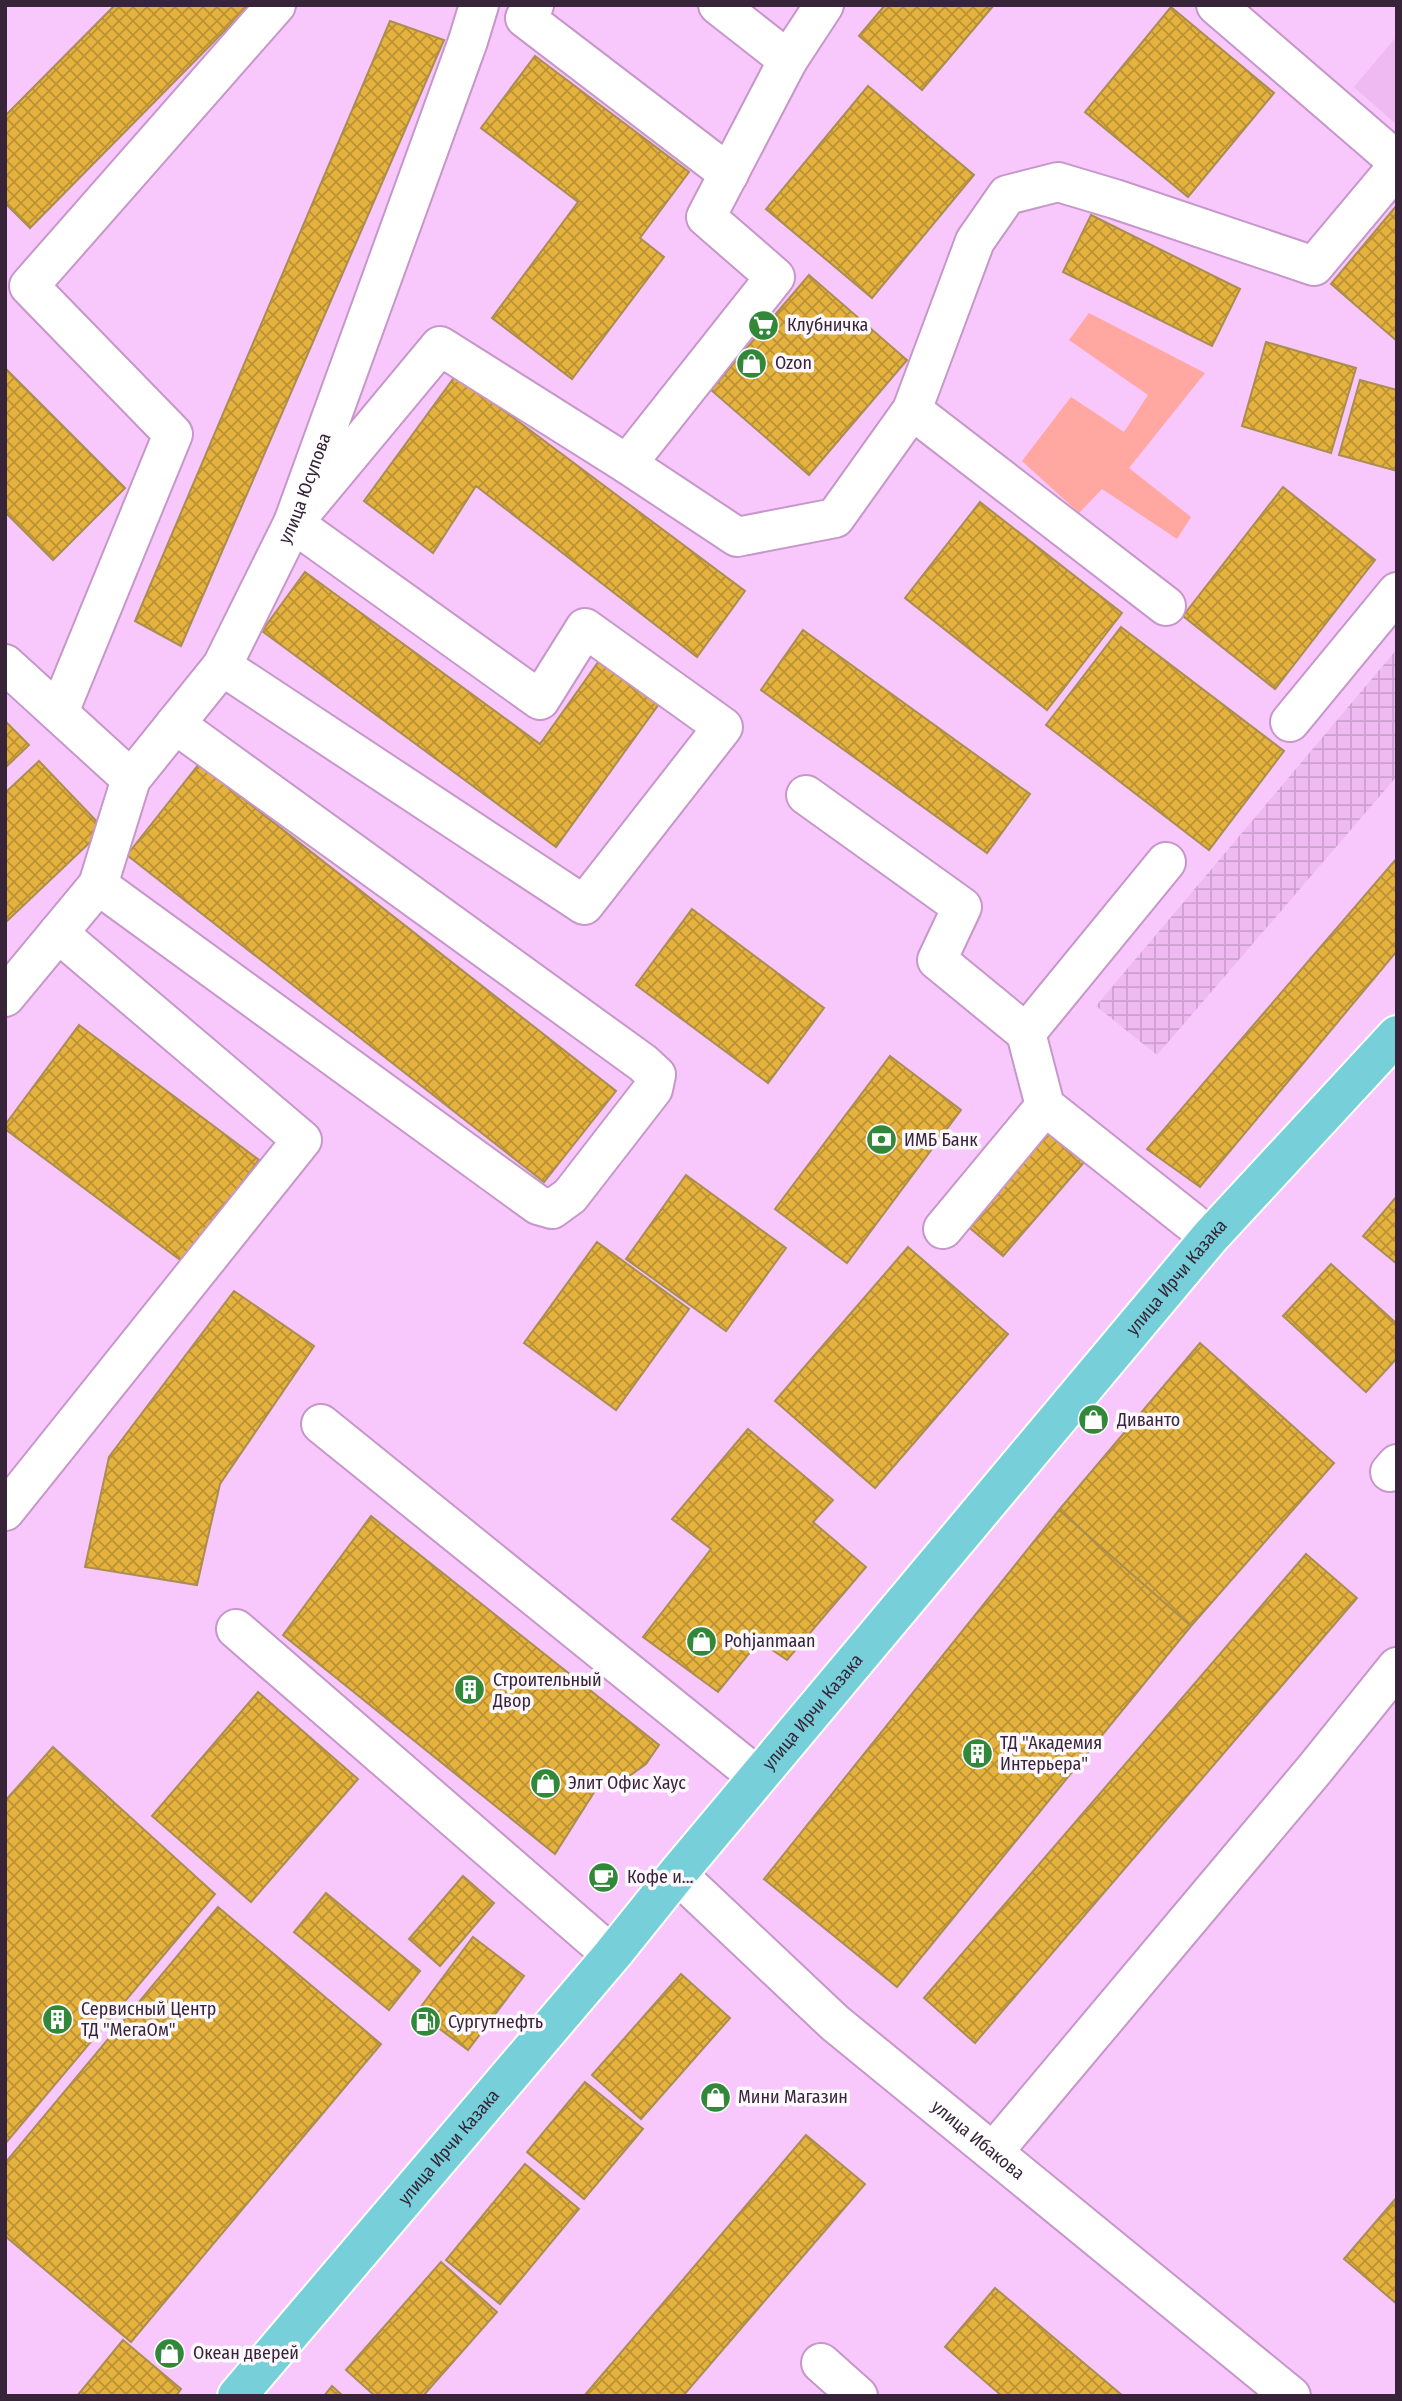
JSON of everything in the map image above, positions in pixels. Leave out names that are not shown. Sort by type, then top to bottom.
[{"type":"main road","name":"улица Ирчи Казака","points":[[237,2396],[612,1955],[1210,1237],[1397,1035]]},
{"type":"street","points":[[59,712],[173,434],[29,286],[276,5]]},
{"type":"street","name":"улица Юсупова","points":[[131,779],[222,666],[293,523],[479,5]]},
{"type":"street","points":[[534,5],[525,18],[729,174]]},
{"type":"street","points":[[718,5],[788,60]]},
{"type":"street","points":[[627,464],[775,277],[706,217],[788,60],[824,5]]},
{"type":"street","points":[[1216,5],[1397,161]]},
{"type":"street","points":[[222,666],[584,905],[723,727],[585,628],[540,700],[293,523],[440,346],[737,537],[835,518],[912,410],[975,241],[1007,195],[1058,182],[1314,266],[1397,167]]},
{"type":"street","points":[[912,410],[1166,606]]},
{"type":"street","points":[[1290,722],[1397,592]]},
{"type":"street","points":[[5,664],[131,779],[98,885],[5,997]]},
{"type":"street","points":[[98,885],[538,1205],[552,1209],[570,1196],[653,1089],[656,1075],[643,1063],[175,724]]},
{"type":"street","points":[[806,795],[962,908],[937,960],[1026,1033],[1045,1106],[1210,1237]]},
{"type":"street","points":[[1026,1033],[1166,862]]},
{"type":"street","points":[[5,1511],[302,1140],[58,933]]},
{"type":"street","points":[[943,1229],[1045,1106]]},
{"type":"street","points":[[321,1424],[758,1777]]},
{"type":"street","points":[[236,1629],[612,1955]]},
{"type":"street","points":[[994,2151],[1314,1770],[1397,1667]]},
{"type":"street","name":"улица Ибакова","points":[[677,1874],[835,2022],[1291,2396]]},
{"type":"street","points":[[821,2363],[858,2396]]},
{"type":"shaded area","points":[[1397,36],[1397,125],[1354,87]]},
{"type":"shaded area","points":[[1089,313],[1205,373],[1129,468],[1191,517],[1177,539],[1102,489],[1079,513],[1022,461],[1071,397],[1124,432],[1148,395],[1069,340]]},
{"type":"shaded area","points":[[1397,649],[1397,776],[1157,1055],[1096,1006]]},
{"type":"building","points":[[115,5],[250,5],[30,228],[5,203],[5,116]]},
{"type":"building","points":[[885,5],[994,5],[922,90],[859,36]]},
{"type":"building","points":[[1171,7],[1274,93],[1188,197],[1085,112]]},
{"type":"building","points":[[390,21],[444,40],[181,646],[135,621]]},
{"type":"building","points":[[535,56],[689,172],[640,238],[664,257],[572,379],[492,318],[578,202],[481,128]]},
{"type":"building","points":[[868,86],[974,175],[872,298],[766,209]]},
{"type":"building","points":[[1397,205],[1397,341],[1331,284]]},
{"type":"building","points":[[1091,215],[1240,289],[1212,346],[1063,272]]},
{"type":"building","points":[[809,275],[907,360],[809,475],[711,390]]},
{"type":"building","points":[[1266,342],[1356,368],[1331,453],[1242,426]]},
{"type":"building","points":[[5,368],[125,488],[53,560],[5,512]]},
{"type":"building","points":[[456,375],[745,591],[697,657],[476,486],[433,553],[364,501]]},
{"type":"building","points":[[1360,380],[1397,390],[1397,471],[1339,455]]},
{"type":"building","points":[[1283,487],[1375,560],[1275,689],[1183,616]]},
{"type":"building","points":[[980,502],[1122,613],[1047,710],[905,598]]},
{"type":"building","points":[[305,572],[540,744],[599,661],[659,704],[556,847],[262,631]]},
{"type":"building","points":[[1121,627],[1284,751],[1209,850],[1046,725]]},
{"type":"building","points":[[803,630],[1030,794],[987,853],[761,690]]},
{"type":"building","points":[[5,721],[29,745],[5,768]]},
{"type":"building","points":[[39,761],[104,829],[5,923],[5,793]]},
{"type":"building","points":[[199,764],[616,1091],[544,1182],[127,855]]},
{"type":"building","points":[[1397,858],[1397,951],[1200,1187],[1147,1149]]},
{"type":"building","points":[[692,909],[824,1008],[768,1083],[636,985]]},
{"type":"building","points":[[79,1025],[259,1160],[183,1262],[5,1129],[5,1125]]},
{"type":"building","points":[[890,1056],[961,1110],[847,1263],[775,1209]]},
{"type":"building","points":[[1047,1129],[1085,1161],[1003,1256],[965,1224]]},
{"type":"building","points":[[686,1175],[786,1248],[726,1331],[626,1259]]},
{"type":"building","points":[[1397,1196],[1397,1264],[1363,1236]]},
{"type":"building","points":[[597,1242],[689,1309],[616,1410],[524,1343]]},
{"type":"building","points":[[908,1247],[1008,1334],[875,1488],[775,1401]]},
{"type":"building","points":[[1331,1264],[1397,1324],[1397,1358],[1366,1392],[1283,1316]]},
{"type":"building","points":[[234,1291],[314,1346],[220,1484],[197,1585],[85,1567],[109,1457]]},
{"type":"building","points":[[1200,1343],[1334,1463],[1191,1626],[1059,1510]]},
{"type":"building","points":[[748,1429],[833,1500],[813,1522],[866,1567],[787,1660],[759,1641],[718,1692],[643,1637],[711,1549],[672,1519]]},
{"type":"building","name":"ТД \"Академия Интерьера\"","points":[[1059,1510],[1191,1626],[897,1987],[764,1879]]},
{"type":"building","name":"Строительный Двор","points":[[371,1516],[659,1745],[646,1764],[625,1779],[600,1783],[555,1854],[283,1635]]},
{"type":"building","points":[[1306,1554],[1357,1598],[975,2043],[924,1998]]},
{"type":"building","points":[[258,1692],[358,1779],[251,1902],[152,1816]]},
{"type":"building","name":"Сервисный Центр ТД \"МегаОм\"","points":[[53,1747],[215,1894],[5,2144],[5,1801]]},
{"type":"building","points":[[463,1876],[494,1903],[440,1966],[409,1939]]},
{"type":"building","points":[[326,1893],[420,1971],[389,2010],[294,1932]]},
{"type":"building","points":[[218,1907],[381,2044],[131,2342],[5,2236],[5,2163]]},
{"type":"building","points":[[473,1937],[524,1976],[468,2050],[417,2012]]},
{"type":"building","points":[[681,1974],[730,2018],[641,2119],[592,2075]]},
{"type":"building","points":[[585,2082],[643,2129],[584,2199],[527,2152]]},
{"type":"building","points":[[806,2135],[865,2184],[683,2396],[584,2396]]},
{"type":"building","points":[[525,2164],[579,2209],[500,2304],[446,2260]]},
{"type":"building","points":[[1397,2197],[1397,2304],[1344,2259]]},
{"type":"building","points":[[441,2262],[497,2312],[423,2396],[375,2396],[346,2370]]},
{"type":"building","points":[[995,2288],[1123,2396],[1002,2396],[945,2347]]},
{"type":"building","points":[[123,2340],[181,2389],[176,2396],[77,2396]]},
{"type":"building","points":[[332,2386],[343,2396],[324,2396]]},
{"type":"place","name":"Клубничка","points":[[764,325]]},
{"type":"place","name":"Ozon","points":[[752,363]]},
{"type":"place","name":"ИМБ Банк","points":[[881,1140]]},
{"type":"place","name":"Диванто","points":[[1094,1420]]},
{"type":"place","name":"Pohjanmaan","points":[[701,1641]]},
{"type":"place","name":"Строительный Двор","points":[[470,1690]]},
{"type":"place","name":"ТД \"Академия Интерьера\"","points":[[977,1753]]},
{"type":"place","name":"Элит Офис Хаус","points":[[545,1783]]},
{"type":"place","name":"Кофе и...","points":[[604,1877]]},
{"type":"place","name":"Сервисный Центр ТД \"МегаОм\"","points":[[58,2019]]},
{"type":"place","name":"Сургутнефть","points":[[425,2022]]},
{"type":"place","name":"Мини Магазин","points":[[715,2097]]},
{"type":"place","name":"Океан дверей","points":[[170,2353]]}]
